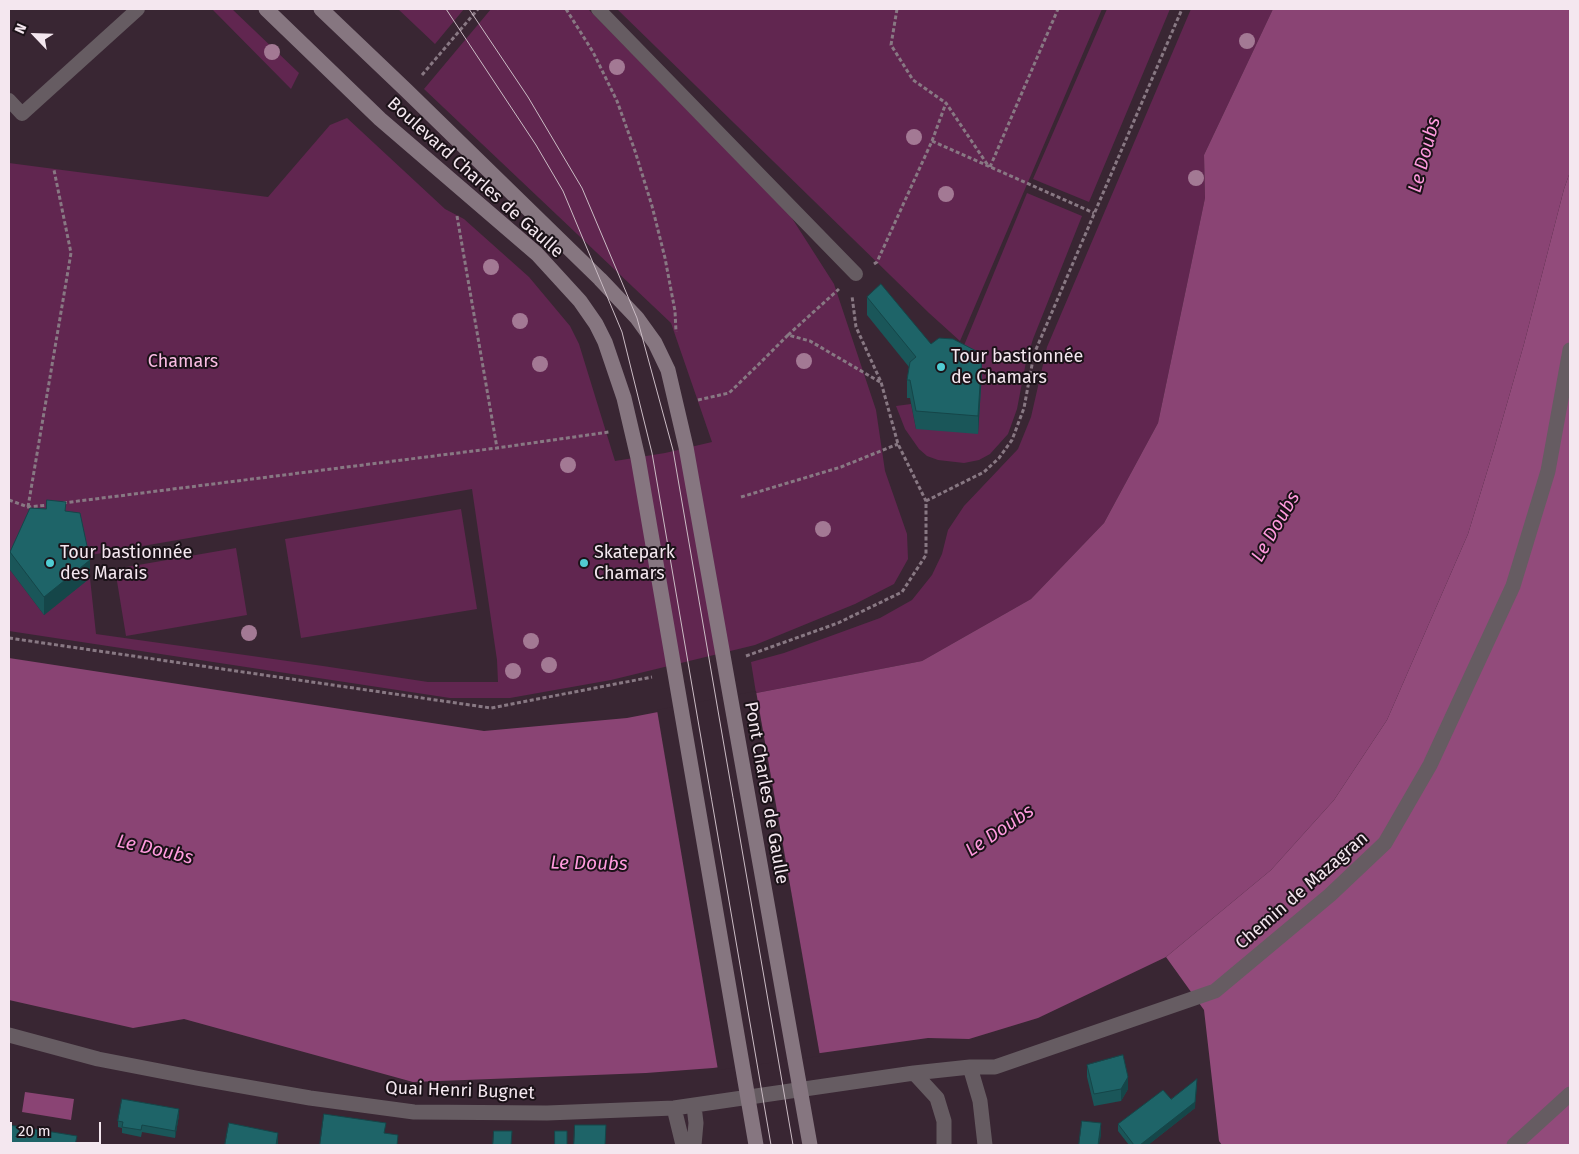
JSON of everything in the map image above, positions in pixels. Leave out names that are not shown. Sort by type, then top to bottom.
[{"type":"main road","name":"Boulevard Charles de Gaulle","points":[[266,9],[380,119],[537,254],[580,301],[596,324],[605,342],[624,398],[638,458],[756,1145]]},
{"type":"main road","name":"Boulevard Charles de Gaulle","points":[[321,9],[407,90],[587,266],[637,318],[655,343],[668,370],[686,447]]},
{"type":"main road","name":"Pont Charles de Gaulle","points":[[686,447],[810,1145]]},
{"type":"street","name":"Chemin de Mazagran","points":[[914,1073],[970,1067],[995,1067],[1215,991],[1330,895],[1385,844],[1430,765],[1513,586],[1548,471],[1570,350]]},
{"type":"street","name":"Quai Henri Bugnet","points":[[9,1035],[98,1058],[196,1078],[310,1098],[414,1112],[547,1113],[674,1108],[914,1073]]},
{"type":"street","points":[[970,1067],[980,1101],[985,1145]]},
{"type":"street","points":[[914,1073],[937,1098],[944,1121],[944,1145]]},
{"type":"street","points":[[1514,1145],[1570,1094]]},
{"type":"street","points":[[694,1106],[696,1123],[694,1145]]},
{"type":"street","points":[[674,1108],[683,1145]]},
{"type":"lane","points":[[9,100],[22,114],[138,9]]},
{"type":"lane","points":[[598,9],[856,274]]},
{"type":"path","points":[[417,80],[478,9]]},
{"type":"path","points":[[566,9],[594,52],[617,101],[635,151],[652,206],[665,258],[675,311],[676,340]]},
{"type":"path","points":[[897,9],[891,45],[913,80],[946,103],[989,167]]},
{"type":"path","points":[[989,167],[1058,9]]},
{"type":"path","points":[[926,501],[984,472],[999,458],[1012,440],[1024,408],[1034,354],[1182,9]]},
{"type":"path","points":[[690,402],[729,392],[788,335],[856,274],[877,262],[932,141],[946,103]]},
{"type":"path","points":[[932,141],[1094,213]]},
{"type":"path","points":[[28,507],[71,253],[54,170]]},
{"type":"path","points":[[456,215],[497,448]]},
{"type":"path","points":[[737,659],[838,624],[902,592],[926,555],[926,501],[898,444],[881,382],[856,327],[852,294],[856,274]]},
{"type":"path","points":[[788,335],[810,341],[881,382]]},
{"type":"path","points":[[9,500],[28,507],[618,431]]},
{"type":"path","points":[[741,497],[841,467],[898,444]]},
{"type":"path","points":[[9,638],[491,708],[652,677]]},
{"type":"green space","points":[[212,9],[232,9],[299,73],[291,89]]},
{"type":"green space","points":[[398,9],[464,9],[435,44]]},
{"type":"green space","name":"Chamars","points":[[491,9],[588,9],[788,212],[834,284],[876,410],[885,471],[907,534],[908,559],[894,584],[855,604],[755,645],[611,680],[510,698],[450,698],[9,631],[9,163],[268,197],[330,125],[347,118],[445,209],[464,219],[529,277],[570,326],[579,344],[615,461],[665,453],[712,442],[671,323],[424,89]],"holes":[[[472,489],[497,660],[498,682],[428,682],[96,634],[90,578],[44,615],[10,570],[30,526],[85,556]]]},
{"type":"green space","points":[[617,9],[1102,9],[960,341]]},
{"type":"green space","points":[[1107,9],[1170,9],[1089,202],[1033,179]]},
{"type":"green space","points":[[1191,9],[1273,9],[1204,155],[1205,198],[1158,423],[1104,523],[1031,599],[922,661],[756,693],[751,662],[784,653],[880,618],[912,600],[932,575],[942,554],[948,530],[964,506],[1018,449],[1031,417],[1047,347]]},
{"type":"green space","points":[[1027,193],[1082,216],[1033,339],[1026,362],[1017,409],[1008,434],[990,454],[979,460],[964,463],[938,460],[927,456],[919,449],[905,429],[896,406],[911,404],[916,429],[958,360]]},
{"type":"green space","points":[[461,509],[477,609],[301,638],[285,539]]},
{"type":"green space","points":[[236,548],[247,615],[126,636],[115,569]]},
{"type":"shaded area","points":[[1570,172],[1570,1145],[1222,1145],[1219,1141],[1204,1010],[1166,957],[1271,870],[1334,800],[1387,720],[1468,534],[1524,344]]},
{"type":"water","name":"Le Doubs","points":[[1273,9],[1570,9],[1570,172],[1524,344],[1468,534],[1387,720],[1334,800],[1271,870],[1166,957],[1038,1018],[969,1039],[928,1038],[713,1068],[646,1073],[413,1082],[184,1019],[133,1028],[9,1000],[9,658],[484,731],[627,718],[922,661],[1031,599],[1104,523],[1158,423],[1205,198],[1204,155]]},
{"type":"water","points":[[25,1092],[74,1099],[71,1120],[22,1112]]},
{"type":"pier","points":[[756,691],[820,1056],[718,1070],[657,710]]},
{"type":"building","name":"Tour bastionnée de Chamars","points":[[881,284],[931,344],[939,338],[953,339],[982,354],[978,416],[916,411],[910,380],[907,380],[910,362],[916,357],[867,297]]},
{"type":"building","name":"Tour bastionnée des Marais","points":[[47,500],[66,502],[65,511],[80,513],[90,560],[44,597],[10,552],[30,508],[46,509]]},
{"type":"building","points":[[1123,1055],[1128,1077],[1121,1089],[1094,1094],[1087,1065]]},
{"type":"building","points":[[1197,1079],[1195,1102],[1140,1145],[1134,1145],[1118,1124],[1163,1090],[1171,1099]]},
{"type":"building","points":[[122,1099],[179,1109],[175,1131],[142,1125],[141,1130],[122,1127],[123,1122],[118,1121]]},
{"type":"building","points":[[324,1114],[386,1123],[384,1133],[398,1135],[397,1145],[320,1145]]},
{"type":"building","points":[[1082,1121],[1101,1123],[1098,1145],[1079,1145]]},
{"type":"building","points":[[229,1123],[278,1133],[276,1145],[225,1145]]},
{"type":"building","points":[[9,1125],[77,1136],[75,1145],[9,1145]]},
{"type":"building","points":[[575,1125],[606,1125],[605,1145],[574,1145]]},
{"type":"building","points":[[494,1131],[512,1131],[511,1145],[493,1145]]},
{"type":"building","points":[[555,1131],[567,1131],[567,1145],[555,1145]]},
{"type":"tram line","points":[[446,9],[536,145],[563,191],[622,332],[652,453],[771,1145]]},
{"type":"tram line","points":[[469,9],[528,97],[582,188],[637,318],[673,450],[793,1145]]},
{"type":"place","name":"Tour bastionnée de Chamars","points":[[941,367]]},
{"type":"place","name":"Tour bastionnée des Marais","points":[[50,563]]},
{"type":"place","name":"Skatepark Chamars","points":[[584,563]]}]
